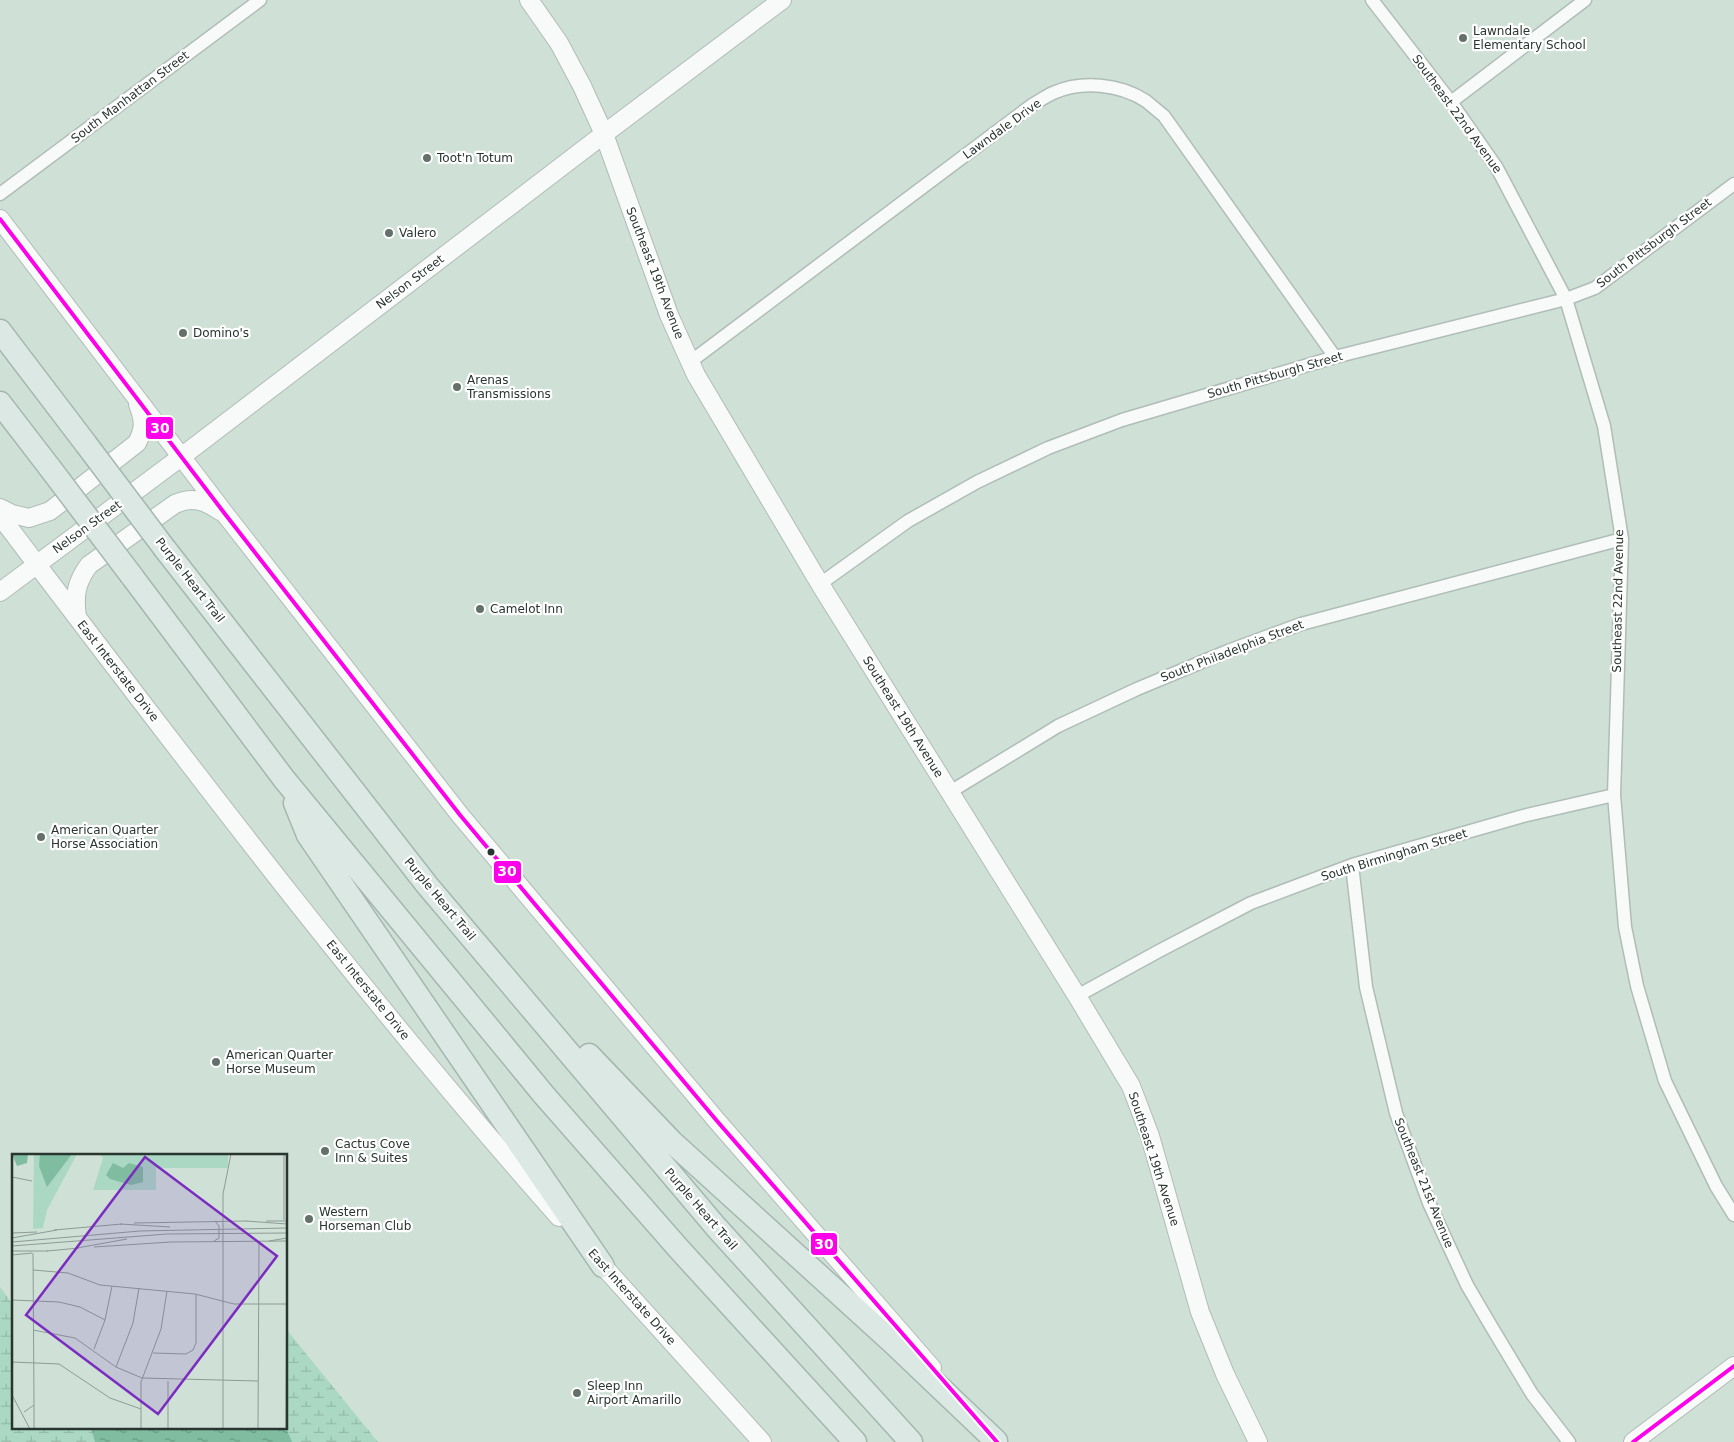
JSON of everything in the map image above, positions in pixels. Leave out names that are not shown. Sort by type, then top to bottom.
[{"type":"highway","name":"Purple Heart Trail","points":[[0,331],[166,549],[427,885],[716,1227],[911,1442]]},
{"type":"highway","points":[[0,403],[284,779],[544,1095],[672,1241],[855,1442]]},
{"type":"highway","points":[[284,779],[308,835],[603,1266]]},
{"type":"highway","points":[[427,885],[468,914],[573,1039],[672,1142],[891,1341],[997,1442]]},
{"type":"main road","name":"Southeast 19th Avenue","points":[[529,0],[559,43],[582,86],[604,134],[669,315],[690,362],[729,432],[820,584],[1078,996],[1132,1086],[1150,1136],[1200,1312],[1225,1374],[1258,1442]]},
{"type":"main road","name":"Nelson Street","points":[[0,592],[181,457],[782,0]]},
{"type":"main road","points":[[0,219],[181,457],[460,815],[717,1121],[997,1442]]},
{"type":"main road","points":[[0,508],[12,514],[29,518],[45,513],[137,443],[143,432],[143,420],[135,397]]},
{"type":"main road","points":[[77,617],[76,588],[81,576],[89,565],[175,504],[195,499],[209,504],[225,514]]},
{"type":"main road","name":"East Interstate Drive","points":[[0,516],[339,954],[491,1140],[762,1442]]},
{"type":"main road","points":[[1633,1442],[1734,1366]]},
{"type":"street","name":"South Manhattan Street","points":[[0,194],[260,0]]},
{"type":"street","name":"Southeast 22nd Avenue","points":[[1372,0],[1451,102],[1497,168],[1566,299],[1604,426],[1622,539],[1614,795],[1625,927],[1637,986],[1665,1081],[1716,1186],[1734,1215]]},
{"type":"street","points":[[1451,102],[1585,0]]},
{"type":"street","name":"Lawndale Drive","points":[[690,362],[1032,105],[1053,93],[1076,86],[1100,85],[1124,90],[1146,101],[1164,116],[1335,357]]},
{"type":"street","name":"South Pittsburgh Street","points":[[820,584],[908,521],[977,482],[1048,448],[1122,420],[1335,357],[1566,299],[1596,288],[1734,184]]},
{"type":"street","name":"South Philadelphia Street","points":[[950,792],[1058,726],[1137,689],[1228,650],[1301,624],[1622,539]]},
{"type":"street","name":"South Birmingham Street","points":[[1078,996],[1251,903],[1352,865],[1524,816],[1614,795]]},
{"type":"street","name":"Southeast 21st Avenue","points":[[1352,865],[1366,987],[1396,1113],[1429,1203],[1467,1285],[1532,1394],[1569,1442]]},
{"type":"green space","points":[[0,1287],[12,1303],[12,1430],[288,1430],[288,1331],[378,1442],[0,1442]]},
{"type":"water","points":[[92,1430],[287,1430],[292,1442],[95,1442]]},
{"type":"transit line","name":"30","points":[[0,219],[225,514],[460,815],[717,1121],[997,1442]]},
{"type":"transit line","name":"30","points":[[1633,1442],[1734,1366]]},
{"type":"place","name":"Lawndale Elementary School","points":[[1463,38]]},
{"type":"place","name":"Toot'n Totum","points":[[427,158]]},
{"type":"place","name":"Valero","points":[[389,233]]},
{"type":"place","name":"Domino's","points":[[183,333]]},
{"type":"place","name":"Arenas Transmissions","points":[[457,387]]},
{"type":"place","name":"Camelot Inn","points":[[480,609]]},
{"type":"place","name":"American Quarter Horse Association","points":[[41,837]]},
{"type":"place","name":"American Quarter Horse Museum","points":[[216,1062]]},
{"type":"place","name":"Cactus Cove Inn & Suites","points":[[325,1151]]},
{"type":"place","name":"Western Horseman Club","points":[[309,1219]]},
{"type":"place","name":"Sleep Inn Airport Amarillo","points":[[577,1393]]}]
